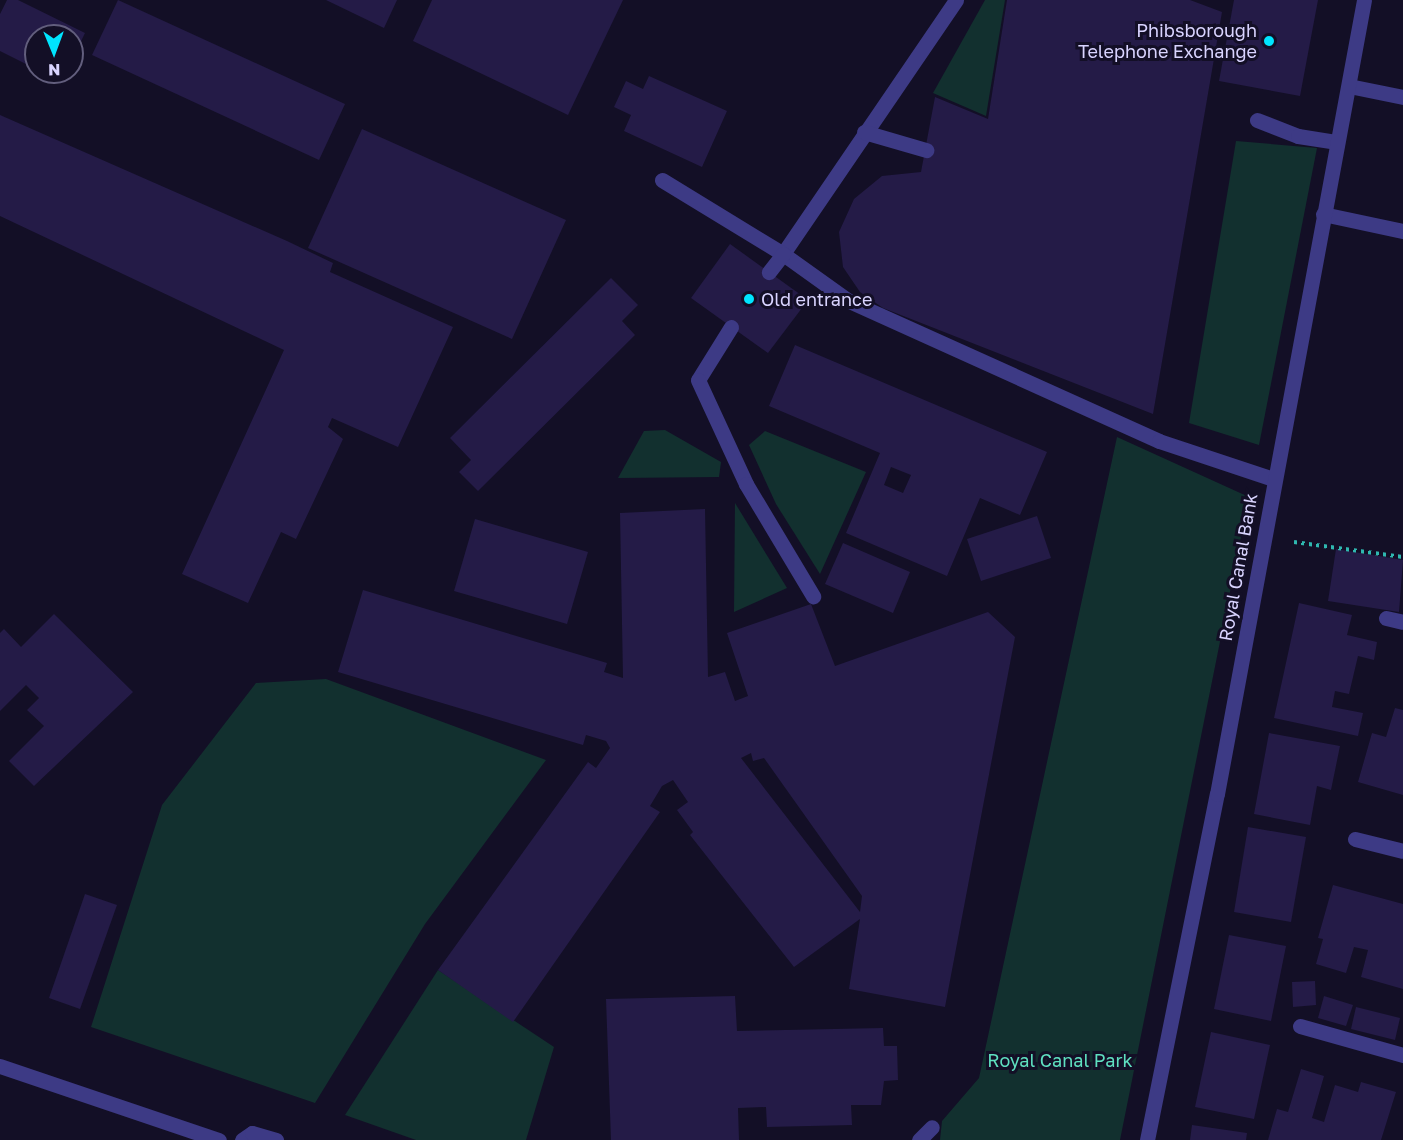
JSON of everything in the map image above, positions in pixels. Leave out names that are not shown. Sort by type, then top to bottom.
[{"type":"street","points":[[769,272],[956,0]]},
{"type":"street","name":"Royal Canal Bank","points":[[1147,1140],[1217,794],[1273,479],[1364,0]]},
{"type":"street","points":[[1349,86],[1403,98]]},
{"type":"street","points":[[1257,120],[1298,135],[1336,142]]},
{"type":"street","points":[[864,132],[926,150]]},
{"type":"street","points":[[662,180],[783,254],[849,301],[1160,441],[1273,479]]},
{"type":"street","points":[[1323,214],[1403,231]]},
{"type":"street","points":[[731,327],[698,380],[746,484],[813,596]]},
{"type":"street","points":[[1386,618],[1403,622]]},
{"type":"street","points":[[1355,838],[1403,851]]},
{"type":"street","points":[[1300,1026],[1403,1055]]},
{"type":"street","points":[[0,1066],[219,1140]]},
{"type":"street","points":[[919,1140],[932,1127]]},
{"type":"street","points":[[242,1140],[252,1133],[276,1140]]},
{"type":"path","points":[[1291,542],[1403,557]]},
{"type":"green space","points":[[985,0],[1005,0],[986,116],[933,93]]},
{"type":"green space","points":[[1236,141],[1317,148],[1259,445],[1189,423]]},
{"type":"green space","points":[[665,430],[721,462],[719,477],[618,478],[644,431]]},
{"type":"green space","points":[[765,431],[866,472],[820,574],[776,504],[749,445]]},
{"type":"green space","name":"Royal Canal Park","points":[[1117,437],[1249,497],[1120,1140],[940,1140],[942,1121],[979,1078]]},
{"type":"green space","points":[[735,503],[787,588],[734,612]]},
{"type":"green space","points":[[326,679],[546,760],[425,924],[315,1103],[91,1027],[162,805],[256,683]]},
{"type":"green space","points":[[438,970],[554,1047],[526,1140],[416,1140],[345,1115]]},
{"type":"building","points":[[7,0],[18,0],[67,24],[24,24],[24,63],[0,51],[0,14]]},
{"type":"building","points":[[118,0],[345,104],[319,160],[92,55]]},
{"type":"building","points":[[326,0],[397,0],[384,28]]},
{"type":"building","points":[[432,0],[623,0],[568,115],[413,41]]},
{"type":"building","points":[[1007,0],[1190,0],[1222,12],[1153,414],[883,308],[860,292],[843,267],[839,232],[854,199],[882,176],[921,172],[935,97],[988,119]]},
{"type":"building","name":"Phibsborough Telephone Exchange","points":[[1234,0],[1318,0],[1300,96],[1219,81]]},
{"type":"building","points":[[649,76],[727,111],[702,167],[624,131],[631,115],[614,107],[626,81],[643,89]]},
{"type":"building","points":[[0,115],[287,241],[333,263],[330,272],[453,327],[398,447],[332,418],[328,427],[343,439],[296,539],[281,532],[248,603],[182,574],[284,350],[0,216]]},
{"type":"building","points":[[362,129],[566,220],[512,339],[308,248]]},
{"type":"building","name":"Old entrance","points":[[730,244],[808,300],[768,353],[691,298]]},
{"type":"building","points":[[611,278],[638,305],[622,321],[635,335],[478,491],[459,472],[471,460],[450,438]]},
{"type":"building","points":[[795,345],[1047,452],[1020,515],[980,498],[947,576],[846,533],[880,453],[769,406]],"holes":[[[891,467],[911,475],[903,493],[884,485]]]},
{"type":"building","points":[[705,509],[708,677],[725,672],[735,701],[748,696],[727,633],[811,604],[835,666],[988,612],[1015,637],[945,1007],[849,989],[860,919],[794,967],[690,835],[693,832],[677,810],[688,802],[673,780],[662,786],[650,806],[660,812],[513,1022],[438,970],[588,762],[596,768],[610,748],[606,741],[586,735],[583,745],[338,672],[363,590],[607,663],[604,672],[623,678],[620,513]],"holes":[[[751,753],[753,761],[764,758],[862,896],[860,912],[741,758]]]},
{"type":"building","points":[[1037,516],[1051,558],[981,581],[967,539]]},
{"type":"building","points":[[475,519],[588,552],[567,624],[454,591]]},
{"type":"building","points":[[843,543],[910,572],[893,613],[825,584]]},
{"type":"building","points":[[1336,549],[1403,560],[1399,612],[1328,601]]},
{"type":"building","points":[[1299,603],[1352,615],[1347,635],[1377,642],[1374,660],[1358,656],[1349,694],[1335,691],[1332,707],[1363,713],[1358,736],[1274,718]]},
{"type":"building","points":[[54,614],[133,692],[34,786],[9,761],[44,726],[27,710],[39,698],[26,685],[0,711],[0,633],[4,629],[21,647]]},
{"type":"building","points":[[1395,708],[1403,710],[1403,795],[1358,782],[1372,733],[1386,737]]},
{"type":"building","points":[[1269,733],[1340,746],[1331,790],[1317,786],[1310,825],[1254,814]]},
{"type":"building","points":[[1248,827],[1306,837],[1291,922],[1234,912]]},
{"type":"building","points":[[1333,885],[1403,904],[1403,989],[1361,977],[1368,950],[1354,947],[1346,973],[1316,964],[1323,939],[1318,938]]},
{"type":"building","points":[[85,894],[117,905],[80,1009],[49,998]]},
{"type":"building","points":[[1229,935],[1286,946],[1271,1021],[1214,1009]]},
{"type":"building","points":[[1315,981],[1316,1005],[1293,1007],[1292,982]]},
{"type":"building","points":[[735,996],[737,1031],[883,1028],[884,1046],[897,1046],[898,1080],[884,1081],[881,1105],[851,1105],[852,1125],[767,1127],[766,1107],[738,1108],[739,1140],[611,1140],[606,999]]},
{"type":"building","points":[[1324,996],[1353,1005],[1346,1026],[1318,1018]]},
{"type":"building","points":[[1356,1007],[1400,1018],[1395,1040],[1351,1029]]},
{"type":"building","points":[[1211,1032],[1270,1045],[1254,1119],[1195,1107]]},
{"type":"building","points":[[1301,1069],[1324,1076],[1312,1118],[1324,1122],[1335,1085],[1358,1092],[1361,1082],[1396,1092],[1381,1140],[1268,1140],[1277,1109],[1288,1112]]},
{"type":"building","points":[[1192,1125],[1247,1133],[1246,1140],[1190,1140]]},
{"type":"place","name":"Phibsborough Telephone Exchange","points":[[1269,41]]},
{"type":"place","name":"Old entrance","points":[[749,299]]}]
